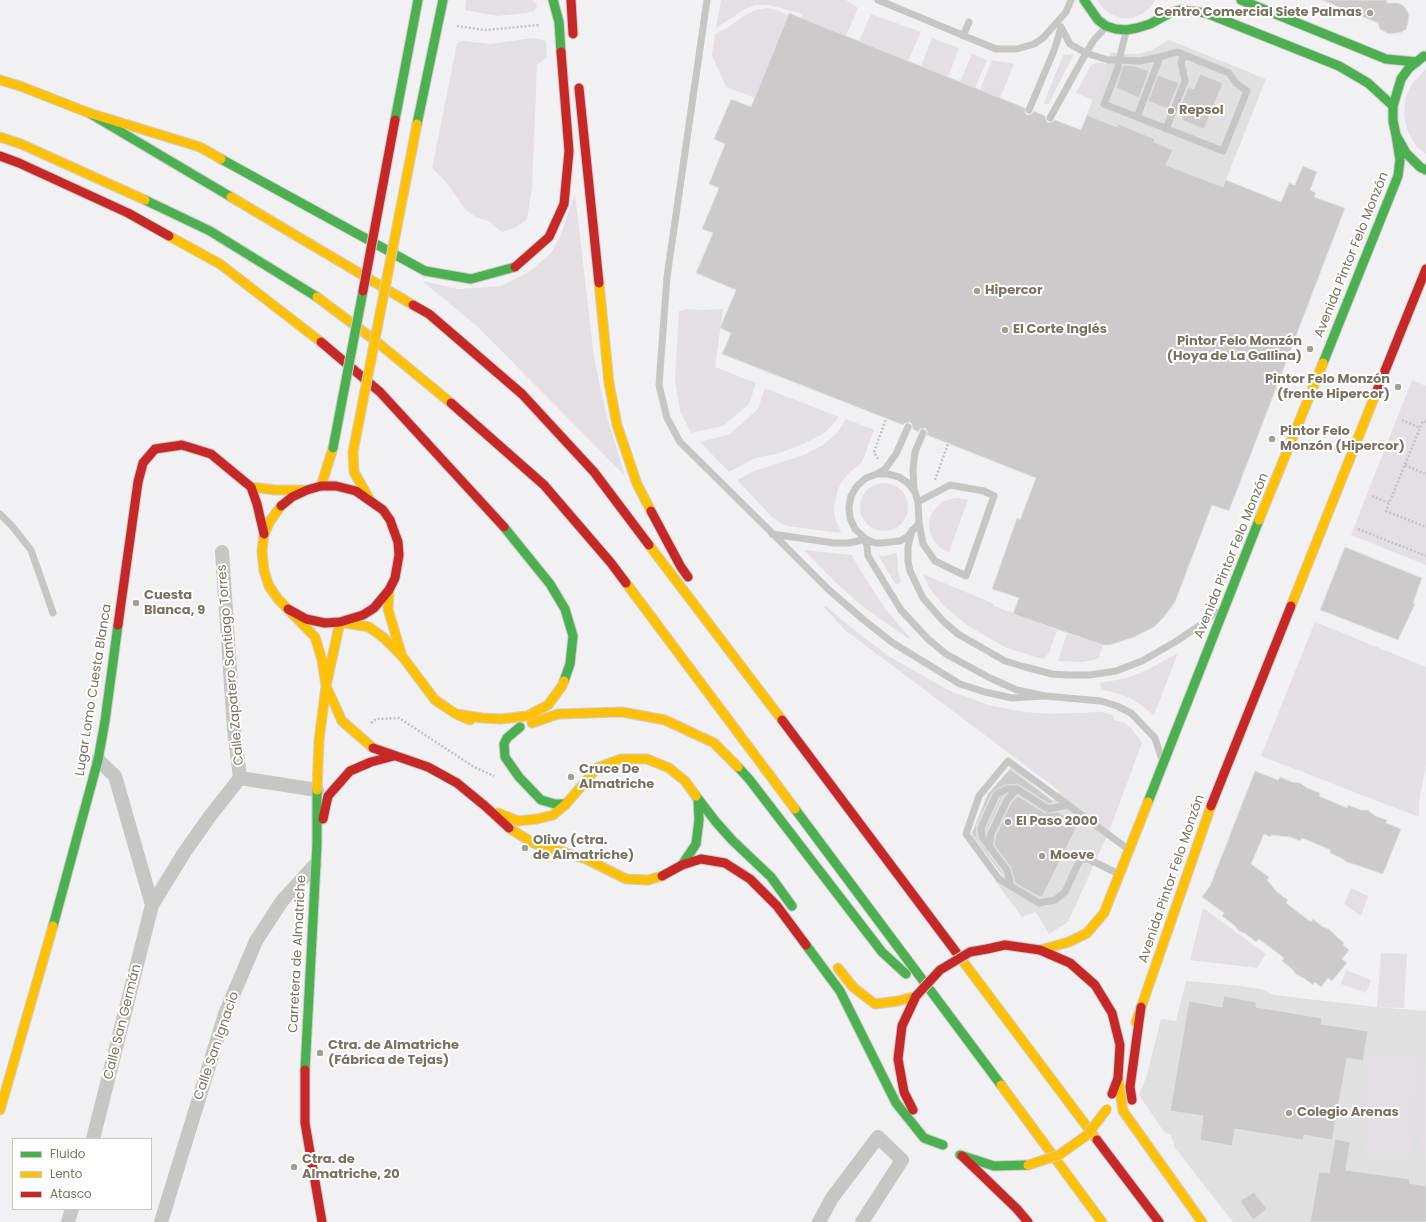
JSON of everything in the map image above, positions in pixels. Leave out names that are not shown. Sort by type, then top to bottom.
[{"type":"main road","points":[[321,486],[333,448],[418,0]]},
{"type":"main road","points":[[370,500],[354,472],[353,452],[417,124],[443,0]]},
{"type":"main road","points":[[0,80],[20,86],[89,114],[200,147],[425,271],[471,279],[515,267],[549,237],[564,204],[569,151],[559,22],[553,0]]},
{"type":"main road","points":[[571,0],[574,43]]},
{"type":"main road","points":[[1084,0],[1098,20],[1106,26],[1116,29],[1126,30],[1137,28],[1150,24],[1170,12],[1180,10],[1206,13],[1339,66],[1368,83],[1393,106]]},
{"type":"main road","points":[[1241,0],[1386,59],[1417,62]]},
{"type":"main road","points":[[1150,24],[1159,7]]},
{"type":"main road","name":"Avenida Pintor Felo Monzón","points":[[1040,950],[1070,942],[1087,933],[1104,913],[1398,176],[1400,160],[1393,121],[1393,106],[1401,78],[1426,55]]},
{"type":"main road","points":[[578,81],[608,376],[617,425],[637,484],[681,567],[694,585]]},
{"type":"main road","points":[[89,114],[429,314],[522,394],[594,472],[1159,1222]]},
{"type":"main road","points":[[1396,135],[1406,153],[1420,167],[1426,170]]},
{"type":"main road","points":[[0,137],[21,144],[210,231],[309,291],[378,342],[473,421],[544,485],[611,563],[1102,1222]]},
{"type":"main road","points":[[0,156],[19,163],[128,213],[220,264],[307,330],[380,392],[510,535],[550,584],[565,609],[572,636],[570,664],[562,686],[548,705],[527,716],[501,719],[456,714]]},
{"type":"main road","name":"Avenida Pintor Felo Monzón","points":[[1118,1078],[1141,1007],[1211,806],[1426,269]]},
{"type":"main road","name":"Lugar Lomo Cuesta Blanca","points":[[0,1110],[71,863],[98,760],[105,721],[138,482],[143,463],[155,449],[182,445],[211,454],[250,487]]},
{"type":"main road","points":[[402,656],[388,609],[390,590],[395,578],[399,555],[398,542],[390,520],[382,510],[356,491],[336,486],[321,486],[292,497],[280,507],[270,520],[264,534],[262,551],[264,571],[269,586],[278,599],[315,637],[322,660],[326,686],[342,721],[372,748],[428,767],[457,783],[485,806],[507,827],[533,843],[586,859],[626,879],[648,880],[667,874],[682,865],[701,859],[725,863],[750,879],[778,906],[840,991],[896,1103],[924,1138],[943,1145],[962,1156],[994,1166],[1028,1165],[1059,1155],[1087,1136],[1107,1109],[1118,1078]]},
{"type":"main road","points":[[264,534],[257,504],[250,487],[275,490],[308,490]]},
{"type":"main road","points":[[340,622],[363,614],[374,608],[390,590]]},
{"type":"main road","points":[[288,609],[306,619],[325,623],[340,622],[369,627],[384,638],[402,656],[435,700],[456,714],[478,724],[491,727]]},
{"type":"main road","points":[[326,686],[340,622]]},
{"type":"main road","points":[[748,660],[817,767]]},
{"type":"main road","name":"Carretera de Almatriche","points":[[322,1222],[305,1123],[305,1071],[317,844],[316,790],[319,740],[326,686]]},
{"type":"main road","points":[[505,728],[520,727],[558,714],[622,712],[665,720],[714,744],[749,779],[882,952],[952,1019]]},
{"type":"main road","points":[[520,727],[507,738],[504,744],[505,757],[519,777],[541,800],[555,804],[566,804]]},
{"type":"main road","points":[[317,844],[328,796],[350,771],[371,762],[394,756]]},
{"type":"main road","points":[[485,806],[503,816],[518,821],[537,819],[553,815],[566,804],[597,768],[621,759],[647,759],[669,768],[685,781],[732,840],[770,877],[798,914]]},
{"type":"main road","points":[[682,865],[696,844],[699,820],[698,799]]},
{"type":"main road","points":[[943,1145],[920,1121],[904,1092],[898,1059],[902,1026],[911,1006],[916,996],[940,970],[970,952],[1005,945],[1040,950],[1070,963],[1095,985],[1112,1013],[1120,1045],[1118,1078],[1123,1111],[1202,1222]]},
{"type":"main road","points":[[834,963],[852,987],[875,1004],[898,1001],[916,996]]},
{"type":"main road","points":[[1138,1133],[1130,1087],[1141,1007]]},
{"type":"main road","points":[[962,1156],[1017,1209],[1028,1222]]},
{"type":"street","name":"Calle Zapatero Santiago Torres","points":[[222,552],[234,729],[240,778]]},
{"type":"street","points":[[98,760],[115,776],[152,905]]},
{"type":"street","points":[[240,778],[316,790]]},
{"type":"street","name":"Calle San Germán","points":[[93,1138],[152,905],[193,841],[240,778]]},
{"type":"street","name":"Calle San Ignacio","points":[[161,1222],[225,1014],[256,941],[282,901],[316,865]]},
{"type":"street","points":[[819,1222],[832,1198],[878,1137],[902,1160],[862,1222]]},
{"type":"street","points":[[68,1222],[72,1210]]},
{"type":"lane","points":[[707,0],[667,277],[659,385],[667,418],[680,442],[772,534],[829,590],[893,643],[928,666],[960,684],[984,692],[1012,698],[1045,696]]},
{"type":"lane","points":[[878,0],[996,49],[1017,49],[1034,44],[1043,38],[1066,12]]},
{"type":"lane","points":[[1029,110],[1055,48],[1071,0]]},
{"type":"lane","points":[[963,36],[969,22]]},
{"type":"lane","points":[[1050,118],[1086,53],[1094,40],[1106,26]]},
{"type":"lane","points":[[1061,27],[1070,44],[1086,53],[1108,60],[1120,60],[1140,61],[1177,52],[1229,73],[1236,83],[1247,91],[1223,151],[1104,104],[1118,68],[1120,60],[1126,30]]},
{"type":"lane","points":[[1166,128],[1185,81],[1181,62],[1184,55]]},
{"type":"lane","points":[[1137,117],[1160,57]]},
{"type":"lane","points":[[908,427],[896,454],[885,469],[866,478],[857,486],[851,496],[849,507],[850,518],[856,529],[866,539],[875,542],[900,541],[906,537],[918,523]]},
{"type":"lane","points":[[914,492],[913,469],[915,452],[922,434]]},
{"type":"lane","points":[[877,474],[888,474],[899,477],[908,483],[918,502],[918,523],[923,544],[935,561],[966,576],[994,496],[984,491],[950,485],[918,502]]},
{"type":"lane","points":[[0,514],[12,526],[31,550],[53,613]]},
{"type":"lane","points":[[912,530],[908,547],[910,571],[922,598],[943,622],[980,648],[1005,661],[1052,674],[1090,675],[1116,671],[1142,661],[1175,642],[1205,622],[1227,603]]},
{"type":"lane","points":[[772,534],[834,542],[849,542],[866,539]]},
{"type":"lane","points":[[866,539],[868,556],[901,610],[934,644],[946,654],[990,678],[1017,690],[1045,696],[1101,701],[1131,713],[1155,738],[1164,763]]},
{"type":"lane","points":[[1120,874],[1088,859],[1081,860],[1066,892],[1054,900],[1039,903],[999,879],[966,834],[979,796],[1008,761],[1129,850]]},
{"type":"lane","points":[[1011,886],[1007,870],[982,838],[981,828],[996,795],[1006,789],[1017,789],[1048,809],[1068,805]]},
{"type":"lane","points":[[989,847],[992,834],[1007,800],[1017,789]]},
{"type":"path","points":[[439,23],[485,30],[559,22]]},
{"type":"path","points":[[874,452],[886,419]]},
{"type":"path","points":[[1402,420],[1420,428]]},
{"type":"path","points":[[1426,422],[1423,421],[1386,511],[1426,527]]},
{"type":"path","points":[[935,479],[948,444]]},
{"type":"path","points":[[1405,465],[1426,474]]},
{"type":"path","points":[[1372,496],[1389,503]]},
{"type":"path","points":[[1358,529],[1425,556],[1426,550]]},
{"type":"shaded area","points":[[466,0],[533,0],[537,5],[534,11],[527,13],[497,16],[465,10]]},
{"type":"shaded area","points":[[721,0],[846,0],[858,8],[846,36],[801,18],[802,14],[769,5],[755,5],[745,9],[716,28]]},
{"type":"shaded area","points":[[1097,0],[1155,0],[1151,7],[1142,14],[1132,18],[1121,18],[1110,14]]},
{"type":"shaded area","points":[[767,8],[775,9],[788,15],[755,98],[726,87],[712,55],[715,34],[747,14],[756,10]]},
{"type":"shaded area","points":[[871,14],[921,32],[908,61],[859,41]]},
{"type":"shaded area","points":[[534,38],[546,41],[547,57],[537,65],[532,188],[527,219],[515,228],[502,232],[488,221],[476,217],[466,210],[446,182],[432,168],[457,43],[462,41],[490,44]]},
{"type":"shaded area","points":[[932,38],[959,48],[948,77],[921,66]]},
{"type":"shaded area","name":"Repsol","points":[[1169,40],[1266,79],[1223,187],[1162,164],[1081,130],[1111,52],[1138,54],[1152,50]]},
{"type":"shaded area","points":[[972,54],[987,60],[975,88],[960,82]]},
{"type":"shaded area","points":[[1074,54],[1048,105],[1044,103],[1063,55]]},
{"type":"shaded area","points":[[992,60],[1014,64],[1000,98],[980,90]]},
{"type":"shaded area","points":[[1096,63],[1106,64],[1093,100],[1076,93],[1091,65]]},
{"type":"shaded area","points":[[1426,69],[1426,154],[1416,146],[1408,132],[1404,116],[1405,99],[1412,84]]},
{"type":"shaded area","points":[[575,194],[594,357],[605,410],[625,476],[477,326],[422,281],[458,289],[501,286],[529,272],[551,253],[560,237]]},
{"type":"shaded area","points":[[688,309],[723,309],[715,367],[756,383],[749,404],[723,426],[691,433],[680,411],[675,380],[679,311]]},
{"type":"shaded area","points":[[1412,380],[1426,386],[1426,565],[1351,535]]},
{"type":"shaded area","points":[[765,388],[839,417],[823,434],[801,445],[776,454],[755,458],[729,472],[700,442],[730,434],[758,409]]},
{"type":"shaded area","points":[[846,419],[874,430],[862,462],[849,473],[842,481],[838,489],[834,508],[835,518],[841,533],[784,525],[772,517],[737,480],[754,471],[804,455],[823,445],[837,433]]},
{"type":"shaded area","points":[[879,483],[889,483],[898,487],[904,493],[907,498],[907,516],[898,527],[889,531],[879,531],[870,527],[864,521],[860,512],[860,502],[864,493],[870,487]]},
{"type":"shaded area","points":[[959,498],[968,500],[949,552],[940,548],[934,541],[930,532],[929,524],[931,515],[942,502]]},
{"type":"shaded area","points":[[804,550],[852,555],[884,607],[910,638],[890,626],[861,605],[833,580]]},
{"type":"shaded area","points":[[897,553],[898,571],[901,582],[896,585],[878,555],[884,556]]},
{"type":"shaded area","points":[[923,574],[994,604],[994,606],[1057,630],[1049,653],[1043,659],[1007,648],[967,625],[944,606],[930,589]]},
{"type":"shaded area","points":[[826,606],[854,630],[890,657],[948,690],[988,705],[1024,712],[1049,714],[1102,712],[1113,715],[1114,720],[1123,722],[1132,729],[1142,743],[1110,829],[845,630],[824,607]]},
{"type":"shaded area","points":[[1315,622],[1426,667],[1426,764],[1419,802],[1419,817],[1261,756]]},
{"type":"shaded area","points":[[1067,633],[1103,645],[1099,657],[1094,660],[1082,662],[1058,661]]},
{"type":"shaded area","points":[[1178,653],[1154,715],[1130,698],[1102,690],[1100,683],[1127,678],[1147,670]]},
{"type":"shaded area","name":"Moeve","points":[[1011,767],[1053,801],[1059,791],[1110,829],[1068,922],[1049,934],[1036,912],[1022,917],[995,881],[1003,876],[971,836],[988,794]]},
{"type":"shaded area","points":[[1351,888],[1368,896],[1361,916],[1344,904]]},
{"type":"shaded area","points":[[1203,908],[1266,954],[1257,968],[1190,960]]},
{"type":"shaded area","points":[[1381,953],[1407,954],[1404,1008],[1377,1007]]},
{"type":"shaded area","points":[[1346,970],[1371,980],[1366,993],[1341,984]]},
{"type":"shaded area","name":"Colegio Arenas","points":[[1186,981],[1261,989],[1274,995],[1426,1011],[1426,1222],[1233,1222],[1175,1148],[1171,1135],[1164,1132],[1139,1095],[1146,1078],[1161,1019],[1176,1021]]},
{"type":"shaded area","points":[[1369,1055],[1416,1058],[1411,1161],[1364,1158]]},
{"type":"shaded area","points":[[1424,1063],[1426,1063],[1426,1162],[1419,1161]]},
{"type":"building","points":[[1322,0],[1387,0],[1387,3],[1398,3],[1404,6],[1409,14],[1408,23],[1406,29],[1402,32],[1391,34],[1387,33],[1380,29],[1378,23]]},
{"type":"building","name":"El Corte Inglés","points":[[789,13],[1025,108],[1025,113],[1027,115],[1032,114],[1034,111],[1045,116],[1048,123],[1055,120],[1081,130],[1087,115],[1117,127],[1118,124],[1155,139],[1154,142],[1173,150],[1166,165],[1223,187],[1226,180],[1281,202],[1289,183],[1295,185],[1303,166],[1317,172],[1310,190],[1316,193],[1314,197],[1345,208],[1229,511],[1212,505],[1175,602],[1164,617],[1154,627],[1134,637],[1110,645],[1103,645],[1013,614],[1019,598],[992,589],[1017,518],[1020,520],[1036,478],[927,435],[928,432],[925,428],[920,429],[918,432],[913,429],[910,422],[903,425],[722,354],[731,333],[720,328],[736,290],[696,273],[713,233],[702,229],[719,188],[709,184],[725,144],[714,139],[731,99],[751,107]]},
{"type":"building","points":[[1123,65],[1135,66],[1149,71],[1139,98],[1116,88]]},
{"type":"building","name":"Repsol","points":[[1200,74],[1223,83],[1204,129],[1181,120],[1183,115],[1178,113],[1188,87],[1194,89]]},
{"type":"building","points":[[1158,75],[1179,83],[1168,109],[1148,101]]},
{"type":"building","points":[[1345,547],[1422,578],[1413,603],[1415,604],[1398,640],[1320,610]]},
{"type":"building","points":[[1010,769],[1053,801],[1049,804],[1018,784],[1004,785],[992,793],[976,826],[977,838],[1002,872],[1003,876],[972,833],[988,794]]},
{"type":"building","points":[[1255,771],[1278,780],[1280,777],[1292,782],[1300,783],[1307,788],[1320,793],[1319,796],[1347,808],[1348,805],[1361,810],[1368,810],[1375,816],[1387,820],[1386,823],[1401,829],[1383,874],[1347,862],[1330,853],[1331,850],[1302,838],[1300,841],[1290,837],[1272,835],[1270,837],[1264,834],[1251,864],[1269,877],[1267,880],[1277,892],[1288,900],[1286,903],[1311,922],[1313,919],[1323,927],[1329,929],[1344,943],[1343,945],[1349,950],[1342,959],[1347,963],[1332,981],[1328,978],[1321,987],[1315,982],[1313,985],[1296,974],[1282,961],[1284,958],[1259,939],[1256,942],[1246,934],[1239,931],[1222,916],[1224,913],[1202,897],[1210,886]]},
{"type":"building","points":[[1004,796],[1002,798],[986,832],[1000,798]]},
{"type":"building","points":[[1018,796],[1045,813],[1057,812],[1079,822],[1042,897],[1015,883],[1011,867],[994,845],[996,835],[1011,803]]},
{"type":"building","points":[[1224,996],[1256,1002],[1256,1007],[1322,1018],[1321,1024],[1368,1031],[1363,1061],[1347,1058],[1332,1140],[1304,1135],[1303,1140],[1235,1129],[1232,1146],[1200,1140],[1203,1116],[1170,1111],[1189,1001],[1222,1007]]},
{"type":"building","points":[[1335,1139],[1350,1142],[1346,1170],[1410,1179],[1409,1183],[1426,1186],[1426,1222],[1310,1222],[1319,1172],[1329,1173]]},
{"type":"building","points":[[1254,1192],[1267,1209],[1253,1220],[1240,1201]]},
{"type":"traffic: fast","points":[[395,120],[418,0]]},
{"type":"traffic: fast","points":[[417,124],[443,0]]},
{"type":"traffic: fast","points":[[553,0],[559,22],[561,52]]},
{"type":"traffic: fast","points":[[1084,0],[1098,20],[1106,26],[1116,29],[1126,30],[1137,28],[1150,24],[1170,13],[1180,10],[1206,13],[1339,66],[1368,83],[1393,106]]},
{"type":"traffic: fast","points":[[1241,0],[1386,59],[1417,62]]},
{"type":"traffic: fast","points":[[1424,56],[1409,68],[1401,79],[1393,106],[1393,121],[1396,135],[1406,153],[1420,167],[1426,170]]},
{"type":"traffic: fast","points":[[89,113],[231,197]]},
{"type":"traffic: fast","points":[[1323,363],[1398,176],[1400,160],[1396,135]]},
{"type":"traffic: fast","points":[[221,159],[425,271],[471,279],[515,267]]},
{"type":"traffic: fast","points":[[145,200],[210,231],[317,297]]},
{"type":"traffic: fast","points":[[333,448],[363,291]]},
{"type":"traffic: fast","points":[[1148,802],[1259,520]]},
{"type":"traffic: fast","points":[[504,527],[550,584],[565,609],[573,636],[570,664],[564,681]]},
{"type":"traffic: fast","points":[[53,926],[98,760],[105,721],[118,625]]},
{"type":"traffic: fast","points":[[520,727],[507,738],[504,744],[505,757],[519,777],[541,800],[555,804],[566,804]]},
{"type":"traffic: fast","points":[[738,767],[749,779],[882,952],[906,974]]},
{"type":"traffic: fast","points":[[305,1070],[317,844],[317,790]]},
{"type":"traffic: fast","points":[[696,796],[732,840],[771,877],[792,906]]},
{"type":"traffic: fast","points":[[682,865],[696,844],[699,820],[698,799]]},
{"type":"traffic: fast","points":[[795,809],[1001,1085]]},
{"type":"traffic: fast","points":[[806,945],[840,991],[896,1103],[924,1138],[943,1145]]},
{"type":"traffic: fast","points":[[960,1155],[994,1166],[1028,1165]]},
{"type":"traffic: slow","points":[[0,80],[20,86],[89,113],[200,147],[221,159]]},
{"type":"traffic: slow","points":[[353,452],[417,124]]},
{"type":"traffic: slow","points":[[0,137],[21,144],[145,200]]},
{"type":"traffic: slow","points":[[231,197],[413,305]]},
{"type":"traffic: slow","points":[[169,236],[220,264],[321,342]]},
{"type":"traffic: slow","points":[[599,283],[609,383],[617,425],[637,484],[651,511]]},
{"type":"traffic: slow","points":[[317,297],[377,342],[451,403]]},
{"type":"traffic: slow","points":[[1259,520],[1323,363]]},
{"type":"traffic: slow","points":[[1291,606],[1376,393]]},
{"type":"traffic: slow","points":[[321,486],[333,448]]},
{"type":"traffic: slow","points":[[353,452],[354,472],[370,500]]},
{"type":"traffic: slow","points":[[251,487],[275,490],[304,490]]},
{"type":"traffic: slow","points":[[281,506],[270,521],[264,534],[262,551],[264,571],[269,586],[278,599],[315,637],[322,660],[326,686],[342,721],[373,748]]},
{"type":"traffic: slow","points":[[649,545],[782,720]]},
{"type":"traffic: slow","points":[[626,583],[795,809]]},
{"type":"traffic: slow","points":[[389,590],[388,609],[401,653]]},
{"type":"traffic: slow","points":[[317,790],[319,740],[326,686],[340,622]]},
{"type":"traffic: slow","points":[[340,622],[369,627],[384,638],[402,656],[435,700],[456,714],[470,720]]},
{"type":"traffic: slow","points":[[456,714],[501,719],[527,716],[548,705],[564,681]]},
{"type":"traffic: slow","points":[[532,723],[558,714],[622,712],[665,720],[714,743],[738,767]]},
{"type":"traffic: slow","points":[[498,813],[518,821],[537,819],[553,815],[566,804],[597,768],[621,759],[647,759],[669,768],[685,781],[696,796]]},
{"type":"traffic: slow","points":[[1040,950],[1069,942],[1087,933],[1104,913],[1148,802]]},
{"type":"traffic: slow","points":[[1136,1022],[1211,806]]},
{"type":"traffic: slow","points":[[509,828],[533,843],[586,859],[626,879],[648,880],[662,876]]},
{"type":"traffic: slow","points":[[0,1110],[53,926]]},
{"type":"traffic: slow","points":[[956,952],[1097,1140]]},
{"type":"traffic: slow","points":[[838,968],[853,987],[875,1004],[898,1001],[916,996]]},
{"type":"traffic: slow","points":[[1118,1078],[1123,1111],[1202,1222]]},
{"type":"traffic: slow","points":[[1001,1085],[1102,1222]]},
{"type":"traffic: slow","points":[[1028,1165],[1059,1155],[1087,1135],[1107,1109]]},
{"type":"traffic: jam","points":[[571,0],[573,34]]},
{"type":"traffic: jam","points":[[515,267],[549,237],[564,204],[569,151],[561,52]]},
{"type":"traffic: jam","points":[[579,88],[599,283]]},
{"type":"traffic: jam","points":[[363,291],[395,120]]},
{"type":"traffic: jam","points":[[0,156],[19,163],[128,213],[169,236]]},
{"type":"traffic: jam","points":[[1376,393],[1426,269]]},
{"type":"traffic: jam","points":[[413,305],[429,314],[522,394],[594,472],[649,545]]},
{"type":"traffic: jam","points":[[321,342],[380,392],[504,527]]},
{"type":"traffic: jam","points":[[451,403],[544,485],[611,563],[626,583]]},
{"type":"traffic: jam","points":[[118,625],[138,482],[143,463],[155,449],[182,445],[211,454],[251,487],[257,504],[264,534]]},
{"type":"traffic: jam","points":[[281,506],[292,497],[307,490],[321,486],[336,486],[356,491],[383,510],[390,520],[398,542],[399,555],[395,578],[389,590],[374,608],[363,615],[340,622],[325,623],[306,619],[288,609]]},
{"type":"traffic: jam","points":[[651,511],[681,567],[688,577]]},
{"type":"traffic: jam","points":[[1211,806],[1291,606]]},
{"type":"traffic: jam","points":[[782,720],[956,952]]},
{"type":"traffic: jam","points":[[373,748],[428,767],[457,783],[509,828]]},
{"type":"traffic: jam","points":[[323,819],[328,796],[350,771],[371,762],[394,756]]},
{"type":"traffic: jam","points":[[662,876],[682,865],[701,859],[725,863],[750,879],[777,906],[806,945]]},
{"type":"traffic: jam","points":[[987,949],[1005,945],[1040,950],[1070,963],[1095,985],[1112,1013],[1120,1045],[1118,1078],[1112,1094]]},
{"type":"traffic: jam","points":[[916,996],[940,970],[970,952],[987,949]]},
{"type":"traffic: jam","points":[[913,1110],[904,1092],[898,1059],[902,1026],[916,996]]},
{"type":"traffic: jam","points":[[1132,1100],[1130,1087],[1141,1007]]},
{"type":"traffic: jam","points":[[305,1070],[305,1123],[322,1222]]},
{"type":"traffic: jam","points":[[1097,1140],[1159,1222]]},
{"type":"traffic: jam","points":[[962,1156],[1017,1209],[1028,1222]]},
{"type":"place","name":"Centro Comercial Siete Palmas","points":[[1370,13]]},
{"type":"place","name":"Repsol","points":[[1171,111]]},
{"type":"place","name":"Hipercor","points":[[977,291]]},
{"type":"place","name":"El Corte Inglés","points":[[1005,330]]},
{"type":"place","name":"Pintor Felo Monzón (Hoya de La Gallina)","points":[[1310,349]]},
{"type":"place","name":"Pintor Felo Monzón (frente Hipercor)","points":[[1398,387]]},
{"type":"place","name":"Pintor Felo Monzón (Hipercor)","points":[[1272,439]]},
{"type":"place","name":"Cuesta Blanca, 9","points":[[136,603]]},
{"type":"place","name":"Cruce De Almatriche","points":[[571,777]]},
{"type":"place","name":"El Paso 2000","points":[[1008,822]]},
{"type":"place","name":"Olivo (ctra. de Almatriche)","points":[[525,848]]},
{"type":"place","name":"Moeve","points":[[1042,856]]},
{"type":"place","name":"Ctra. de Almatriche (Fábrica de Tejas)","points":[[320,1053]]},
{"type":"place","name":"Colegio Arenas","points":[[1289,1113]]},
{"type":"place","name":"Ctra. de Almatriche, 20","points":[[294,1167]]}]
